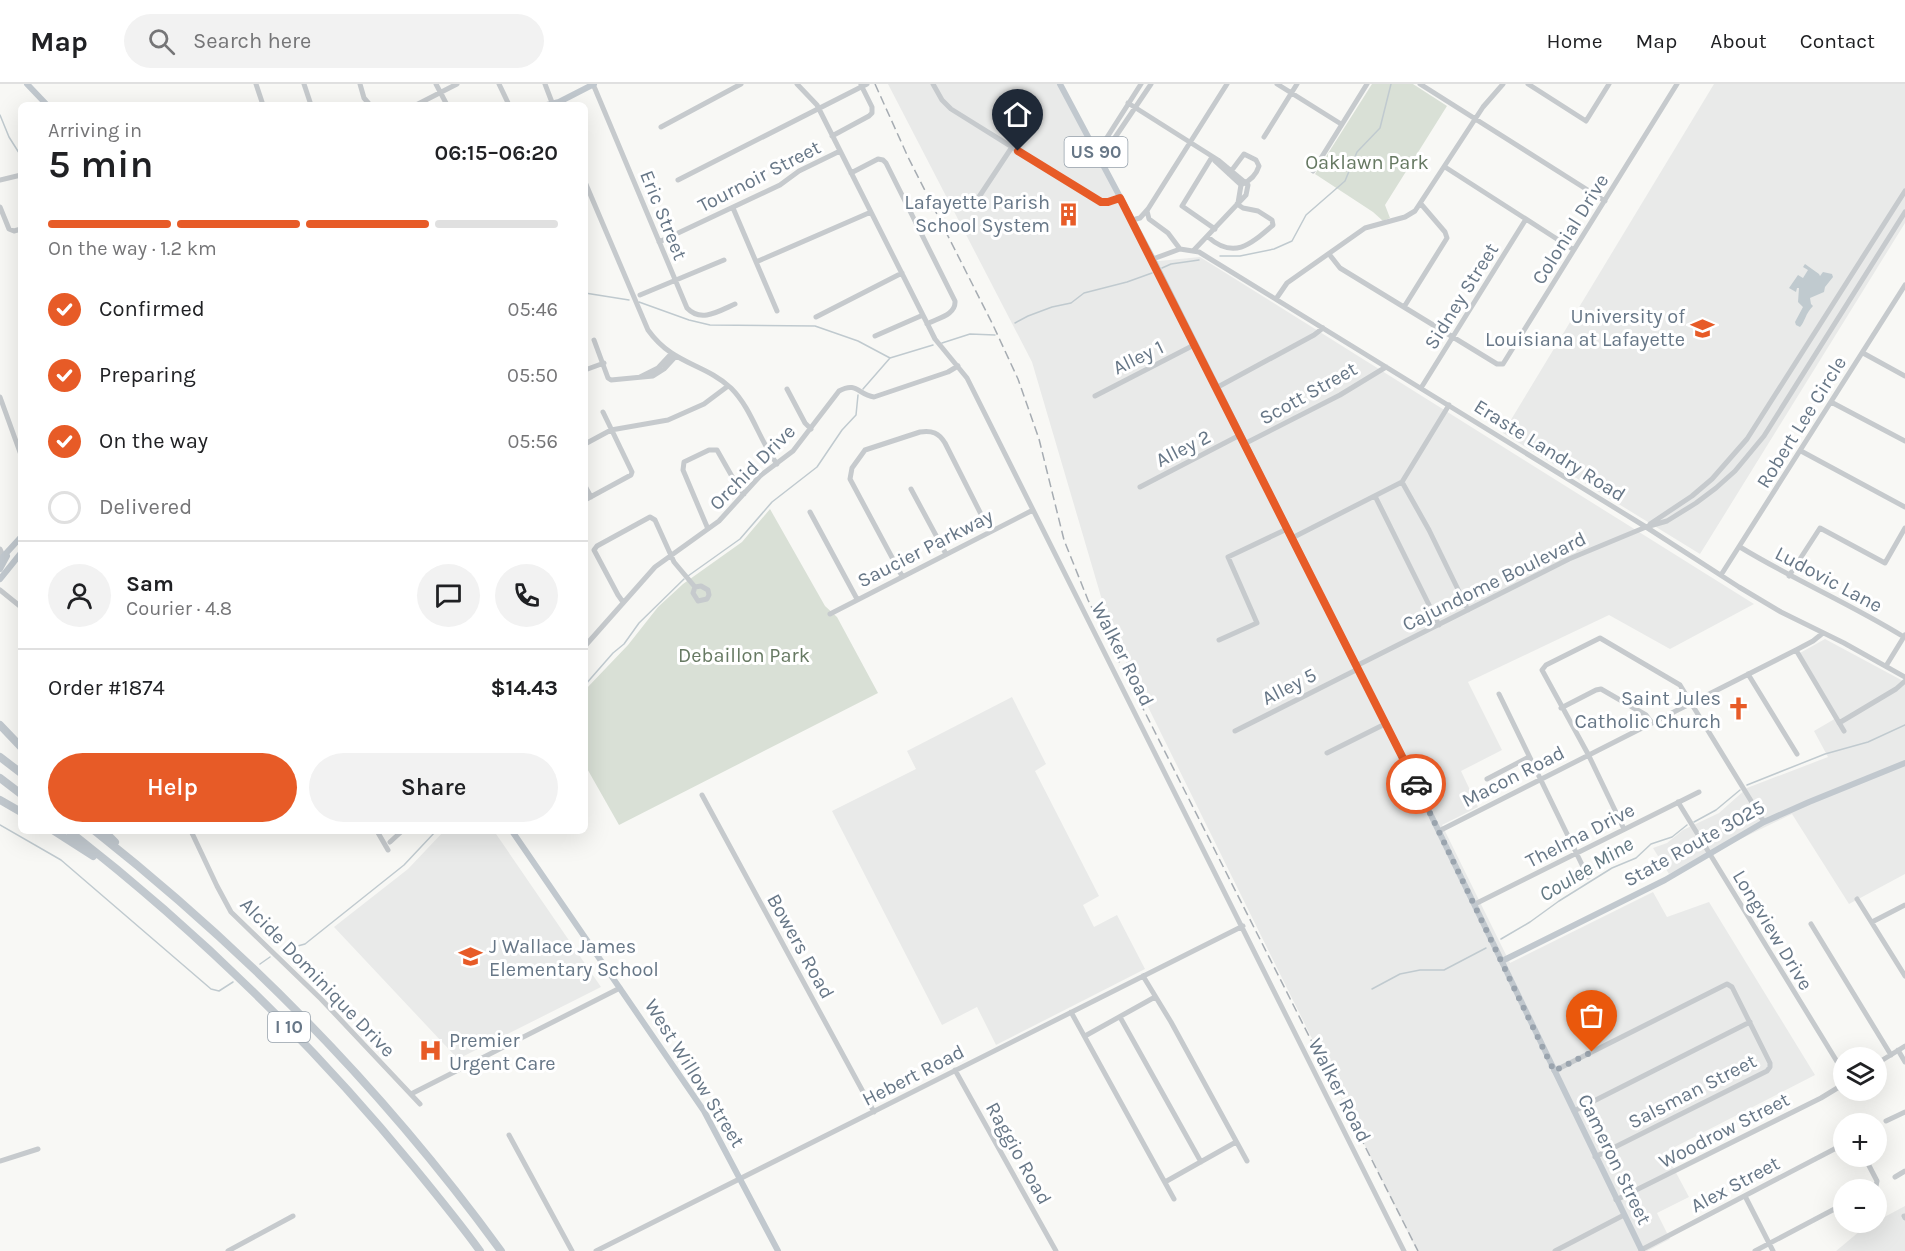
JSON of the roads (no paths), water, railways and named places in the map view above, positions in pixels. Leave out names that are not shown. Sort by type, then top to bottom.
[{"type":"highway","points":[[0,725],[18,744]]},
{"type":"highway","points":[[0,757],[18,771]]},
{"type":"highway","points":[[0,778],[18,792]]},
{"type":"highway","points":[[0,800],[18,810]]},
{"type":"highway","points":[[59,834],[94,856],[144,894]]},
{"type":"highway","name":"I 10","points":[[73,834],[240,979],[324,1063],[381,1128],[480,1251]]},
{"type":"highway","name":"I 10","points":[[99,834],[149,874],[219,937],[330,1046],[390,1111],[447,1179],[501,1251]]},
{"type":"highway","points":[[107,834],[149,874]]},
{"type":"main road","points":[[27,84],[44,102]]},
{"type":"main road","points":[[557,102],[593,84]]},
{"type":"main road","name":"Cameron Street","points":[[1060,84],[1153,260],[1439,831],[1641,1251]]},
{"type":"main road","points":[[1,555],[18,540]]},
{"type":"main road","points":[[0,569],[10,549]]},
{"type":"main road","points":[[0,579],[18,557]]},
{"type":"main road","name":"State Route 3025","points":[[1502,961],[1646,890],[1764,822],[1905,763]]},
{"type":"main road","name":"West Willow Street","points":[[514,834],[704,1111],[778,1251]]},
{"type":"street","points":[[256,84],[262,102]]},
{"type":"street","points":[[304,84],[310,102]]},
{"type":"street","points":[[360,84],[367,102]]},
{"type":"street","points":[[436,84],[446,102]]},
{"type":"street","points":[[422,102],[457,84]]},
{"type":"street","points":[[499,84],[508,102]]},
{"type":"street","points":[[545,84],[552,102]]},
{"type":"street","name":"Eric Street","points":[[593,84],[687,308],[698,315],[706,316],[735,304]]},
{"type":"street","points":[[661,127],[741,84]]},
{"type":"street","name":"Walker Road","points":[[797,84],[818,108],[937,343],[967,378],[1404,1251]]},
{"type":"street","points":[[933,84],[942,100],[951,109],[1101,202],[1120,198]]},
{"type":"street","points":[[1141,84],[1106,139],[1107,143],[1112,142],[1151,84]]},
{"type":"street","points":[[1132,220],[1140,218],[1148,209],[1227,84]]},
{"type":"street","points":[[1277,84],[1341,124]]},
{"type":"street","points":[[1263,137],[1298,84]]},
{"type":"street","points":[[1312,171],[1367,84]]},
{"type":"street","points":[[1276,299],[1287,283],[1365,228],[1405,217],[1415,211],[1483,107],[1503,84]]},
{"type":"street","points":[[1528,84],[1586,121],[1609,84]]},
{"type":"street","name":"Colonial Drive","points":[[1329,254],[1340,268],[1497,364],[1504,363],[1677,84]]},
{"type":"street","points":[[678,180],[863,85],[872,107],[869,117],[832,136]]},
{"type":"street","points":[[1424,85],[1605,201]]},
{"type":"street","points":[[1128,103],[1212,157],[1244,183]]},
{"type":"street","points":[[973,206],[1012,147]]},
{"type":"street","name":"Tournoir Street","points":[[659,242],[780,185],[808,166],[840,151]]},
{"type":"street","points":[[1194,250],[1237,204],[1244,183],[1252,179],[1259,166],[1256,160],[1244,154],[1231,172]]},
{"type":"street","points":[[1212,157],[1182,206],[1215,229]]},
{"type":"street","points":[[851,172],[881,159],[886,163],[955,301],[955,307],[951,312],[927,324]]},
{"type":"street","points":[[1444,167],[1574,250]]},
{"type":"street","points":[[0,180],[18,177]]},
{"type":"street","points":[[588,189],[651,336],[673,356],[712,375],[728,386],[742,401],[777,464]]},
{"type":"street","name":"Cajundome Boulevard","points":[[1646,527],[1692,496],[1747,440],[1905,191]]},
{"type":"street","points":[[1208,237],[1221,247],[1238,248],[1250,243],[1273,225],[1272,220],[1258,211],[1243,208],[1237,204]]},
{"type":"street","points":[[1404,307],[1447,238],[1445,232],[1421,204]]},
{"type":"street","points":[[0,207],[10,231],[18,230]]},
{"type":"street","points":[[733,208],[777,311]]},
{"type":"street","points":[[1148,209],[1149,219],[1168,233],[1180,249]]},
{"type":"street","points":[[756,262],[871,212]]},
{"type":"street","name":"Cajundome Boulevard","points":[[1357,668],[1569,559],[1646,527],[1663,523],[1685,511],[1716,488],[1735,471],[1764,436],[1905,212]]},
{"type":"street","name":"Sidney Street","points":[[1421,388],[1526,219]]},
{"type":"street","name":"Eraste Landry Road","points":[[1153,260],[1180,249],[1194,250],[1449,405],[1781,612],[1886,666],[1905,679]]},
{"type":"street","points":[[640,295],[724,260]]},
{"type":"street","points":[[1860,263],[1870,268]]},
{"type":"street","points":[[816,317],[902,273]]},
{"type":"street","name":"Robert Lee Circle","points":[[1721,575],[1902,295],[1905,285]]},
{"type":"street","points":[[875,336],[923,315]]},
{"type":"street","points":[[1216,388],[1323,328]]},
{"type":"street","points":[[594,340],[610,380],[646,378],[658,374],[673,356]]},
{"type":"street","name":"Alley 1","points":[[1095,396],[1194,345]]},
{"type":"street","points":[[1803,353],[1813,359]]},
{"type":"street","points":[[1863,353],[1905,376]]},
{"type":"street","points":[[588,369],[603,363]]},
{"type":"street","name":"Orchid Drive","points":[[588,643],[655,567],[723,517],[760,476],[793,450],[841,389],[853,387],[874,397],[948,372],[958,366]]},
{"type":"street","name":"Scott Street","points":[[1244,444],[1340,395],[1386,367]]},
{"type":"street","points":[[588,442],[611,430],[668,420],[704,404],[728,386]]},
{"type":"street","points":[[787,389],[805,423],[811,429]]},
{"type":"street","points":[[0,397],[18,447]]},
{"type":"street","points":[[1832,402],[1905,441]]},
{"type":"street","points":[[1292,538],[1402,482],[1449,405]]},
{"type":"street","points":[[588,498],[631,475],[632,472],[603,412]]},
{"type":"street","points":[[902,576],[852,485],[850,475],[852,468],[865,450],[920,432],[936,433],[945,443],[990,532]]},
{"type":"street","name":"Alley 2","points":[[1140,487],[1240,435]]},
{"type":"street","points":[[708,529],[683,470],[684,462],[709,450],[717,450],[744,494]]},
{"type":"street","points":[[1801,451],[1905,507]]},
{"type":"street","points":[[1402,482],[1429,530],[1468,610]]},
{"type":"street","points":[[911,489],[946,554]]},
{"type":"street","points":[[1375,496],[1439,625]]},
{"type":"street","name":"Saucier Parkway","points":[[830,614],[1033,510]]},
{"type":"street","points":[[810,512],[858,599]]},
{"type":"street","points":[[623,602],[594,550],[645,518],[652,517],[670,556],[695,587]]},
{"type":"street","points":[[1789,576],[1820,528],[1885,564],[1905,528]]},
{"type":"street","points":[[1219,640],[1257,623],[1228,557],[1287,530]]},
{"type":"street","name":"Ludovic Lane","points":[[1740,547],[1789,576],[1904,636]]},
{"type":"street","points":[[0,590],[18,605]]},
{"type":"street","name":"Macon Road","points":[[1439,831],[1796,650],[1823,633]]},
{"type":"street","points":[[1886,666],[1904,636]]},
{"type":"street","points":[[1624,829],[1588,754],[1561,708],[1542,669],[1600,638],[1677,682],[1764,822]]},
{"type":"street","points":[[1796,650],[1844,731]]},
{"type":"street","name":"Alley 5","points":[[1235,731],[1357,668]]},
{"type":"street","points":[[1748,674],[1797,754]]},
{"type":"street","points":[[1839,723],[1896,688],[1905,679]]},
{"type":"street","points":[[1561,708],[1596,690],[1601,690],[1646,715],[1652,723]]},
{"type":"street","points":[[1498,694],[1588,878]]},
{"type":"street","points":[[1327,753],[1385,724]]},
{"type":"street","points":[[1487,778],[1529,757]]},
{"type":"street","name":"Thelma Drive","points":[[1475,904],[1699,792]]},
{"type":"street","name":"Bowers Road","points":[[702,795],[874,1112]]},
{"type":"street","name":"Longview Drive","points":[[1678,802],[1833,1055]]},
{"type":"street","name":"Alcide Dominique Drive","points":[[192,834],[231,912],[321,999],[420,1104]]},
{"type":"street","points":[[379,834],[388,850]]},
{"type":"street","points":[[390,842],[399,834]]},
{"type":"street","points":[[1857,899],[1905,976]]},
{"type":"street","points":[[1872,922],[1905,905]]},
{"type":"street","points":[[1811,924],[1891,1055]]},
{"type":"street","name":"Hebert Road","points":[[596,1251],[1243,926]]},
{"type":"street","points":[[1143,976],[1246,1161]]},
{"type":"street","points":[[1554,1071],[1724,985],[1732,987],[1750,1022],[1574,1111]]},
{"type":"street","points":[[411,1095],[620,987]]},
{"type":"street","points":[[1085,1036],[1155,997]]},
{"type":"street","points":[[1071,1012],[1174,1199]]},
{"type":"street","points":[[1120,1017],[1201,1162]]},
{"type":"street","name":"Salsman Street","points":[[1595,1157],[1770,1067],[1750,1022]]},
{"type":"street","points":[[1887,1057],[1905,1046]]},
{"type":"street","points":[[1898,1050],[1905,1062]]},
{"type":"street","name":"Raggio Road","points":[[955,1070],[1056,1251]]},
{"type":"street","name":"Woodrow Street","points":[[1616,1200],[1833,1091]]},
{"type":"street","points":[[1887,1121],[1905,1112]]},
{"type":"street","points":[[509,1135],[572,1251]]},
{"type":"street","points":[[1165,1182],[1236,1142]]},
{"type":"street","points":[[0,1161],[39,1149]]},
{"type":"street","name":"Alex Street","points":[[1641,1251],[1833,1150]]},
{"type":"street","points":[[1895,1177],[1905,1171]]},
{"type":"street","points":[[1744,1196],[1773,1251]]},
{"type":"street","points":[[1755,1251],[1833,1210]]},
{"type":"street","points":[[1555,1251],[1624,1215]]},
{"type":"street","points":[[228,1251],[293,1216]]},
{"type":"waterway","points":[[1220,256],[1240,256],[1274,249],[1292,241],[1306,215],[1345,181],[1357,152],[1380,128],[1391,84]]},
{"type":"waterway","points":[[0,115],[18,151]]},
{"type":"waterway","points":[[1162,268],[1171,264],[1199,260]]},
{"type":"waterway","points":[[1015,323],[1052,307],[1071,303],[1084,293],[1152,273]]},
{"type":"waterway","points":[[588,293],[629,300]]},
{"type":"waterway","points":[[639,302],[710,325],[815,326],[858,341],[890,358],[933,345]]},
{"type":"waterway","points":[[942,343],[970,334],[995,335]]},
{"type":"waterway","points":[[863,389],[890,358]]},
{"type":"waterway","points":[[688,576],[740,539],[772,502],[817,467],[842,430],[856,415],[858,395]]},
{"type":"waterway","points":[[588,682],[624,644],[639,623],[684,579]]},
{"type":"waterway","name":"Coulee Mine","points":[[1747,785],[1825,754],[1868,742],[1905,725]]},
{"type":"waterway","name":"Coulee Mine","points":[[1694,822],[1716,810],[1740,790]]},
{"type":"waterway","points":[[0,825],[61,860],[211,989],[219,991],[233,982]]},
{"type":"waterway","name":"Coulee Mine","points":[[1501,939],[1612,868],[1636,858],[1651,844],[1672,837],[1687,825]]},
{"type":"waterway","points":[[283,950],[305,944],[404,865],[433,834]]},
{"type":"waterway","name":"Coulee Mine","points":[[1372,989],[1400,974],[1420,970],[1444,970],[1486,948]]},
{"type":"waterway","points":[[260,964],[270,957]]},
{"type":"railway","points":[[875,84],[908,157],[1018,379],[1039,439],[1064,540],[1088,600],[1418,1251]]},
{"type":"place","name":"Lafayette Parish School System","points":[[1068,214]]},
{"type":"place","name":"University of Louisiana at Lafayette","points":[[1703,328]]},
{"type":"place","name":"Saint Jules Catholic Church","points":[[1739,709]]},
{"type":"place","name":"J Wallace James Elementary School","points":[[471,957]]},
{"type":"place","name":"Premier Urgent Care","points":[[431,1051]]},
{"type":"park label","name":"Oaklawn Park","points":[[1367,162]]},
{"type":"park label","name":"Debaillon Park","points":[[744,655]]}]
